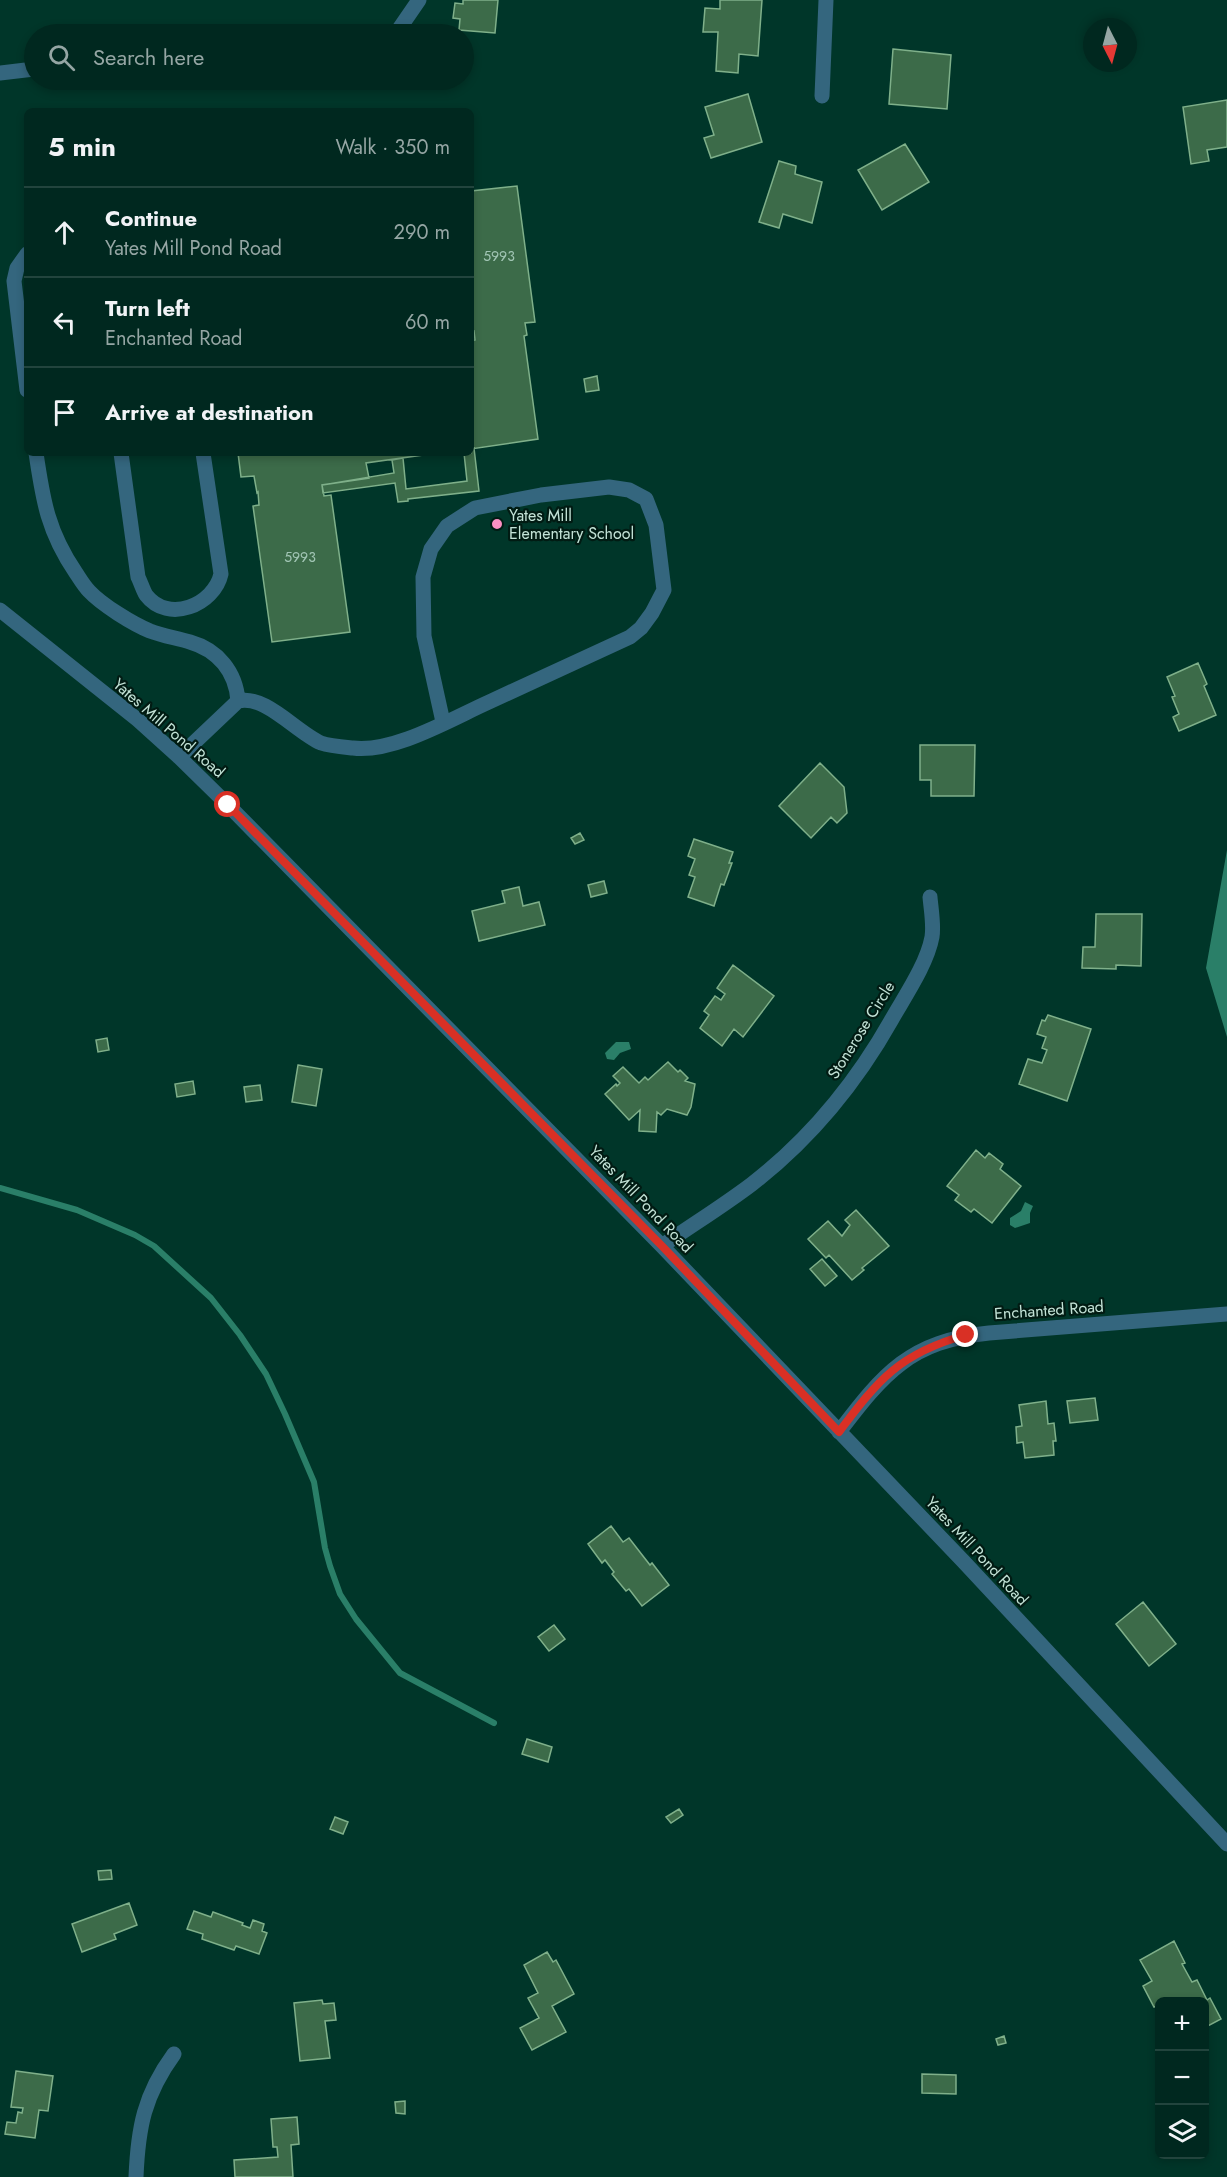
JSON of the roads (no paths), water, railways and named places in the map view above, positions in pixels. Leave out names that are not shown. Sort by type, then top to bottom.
[{"type":"street","points":[[401,24],[419,0]]},
{"type":"street","points":[[822,96],[826,0]]},
{"type":"street","points":[[0,73],[24,70]]},
{"type":"street","points":[[24,259],[17,268],[14,281],[24,365]]},
{"type":"street","points":[[37,456],[52,531],[89,592],[126,618],[152,632],[193,643],[215,654],[226,666],[237,686],[238,701]]},
{"type":"street","points":[[121,456],[138,577],[146,595],[167,609],[185,609],[211,595],[218,585],[221,574],[203,456]]},
{"type":"street","points":[[179,757],[238,701],[245,699],[261,702],[303,733],[323,743],[372,749],[402,741],[630,637],[641,628],[652,613],[664,590],[656,525],[646,499],[629,490],[609,487],[540,495],[475,508],[447,526],[431,549],[423,577],[423,636],[443,722]]},
{"type":"street","name":"Yates Mill Pond Road","points":[[0,610],[138,720],[179,757],[662,1246],[964,1562],[1227,1844]]},
{"type":"street","name":"Stonerose Circle","points":[[662,1246],[751,1185],[786,1155],[818,1124],[863,1068],[905,997],[926,955],[932,936],[930,897]]},
{"type":"street","name":"Enchanted Road","points":[[839,1432],[884,1377],[902,1362],[944,1341],[966,1335],[1227,1314]]},
{"type":"street","points":[[136,2177],[146,2103],[158,2075],[174,2054]]},
{"type":"waterway","points":[[0,1188],[77,1210],[135,1235],[154,1246],[211,1298],[240,1335],[266,1374],[285,1414],[314,1482],[330,1566],[340,1594],[356,1619],[400,1673],[494,1723]]},
{"type":"place","name":"Yates Mill Elementary School","points":[[497,524]]}]
